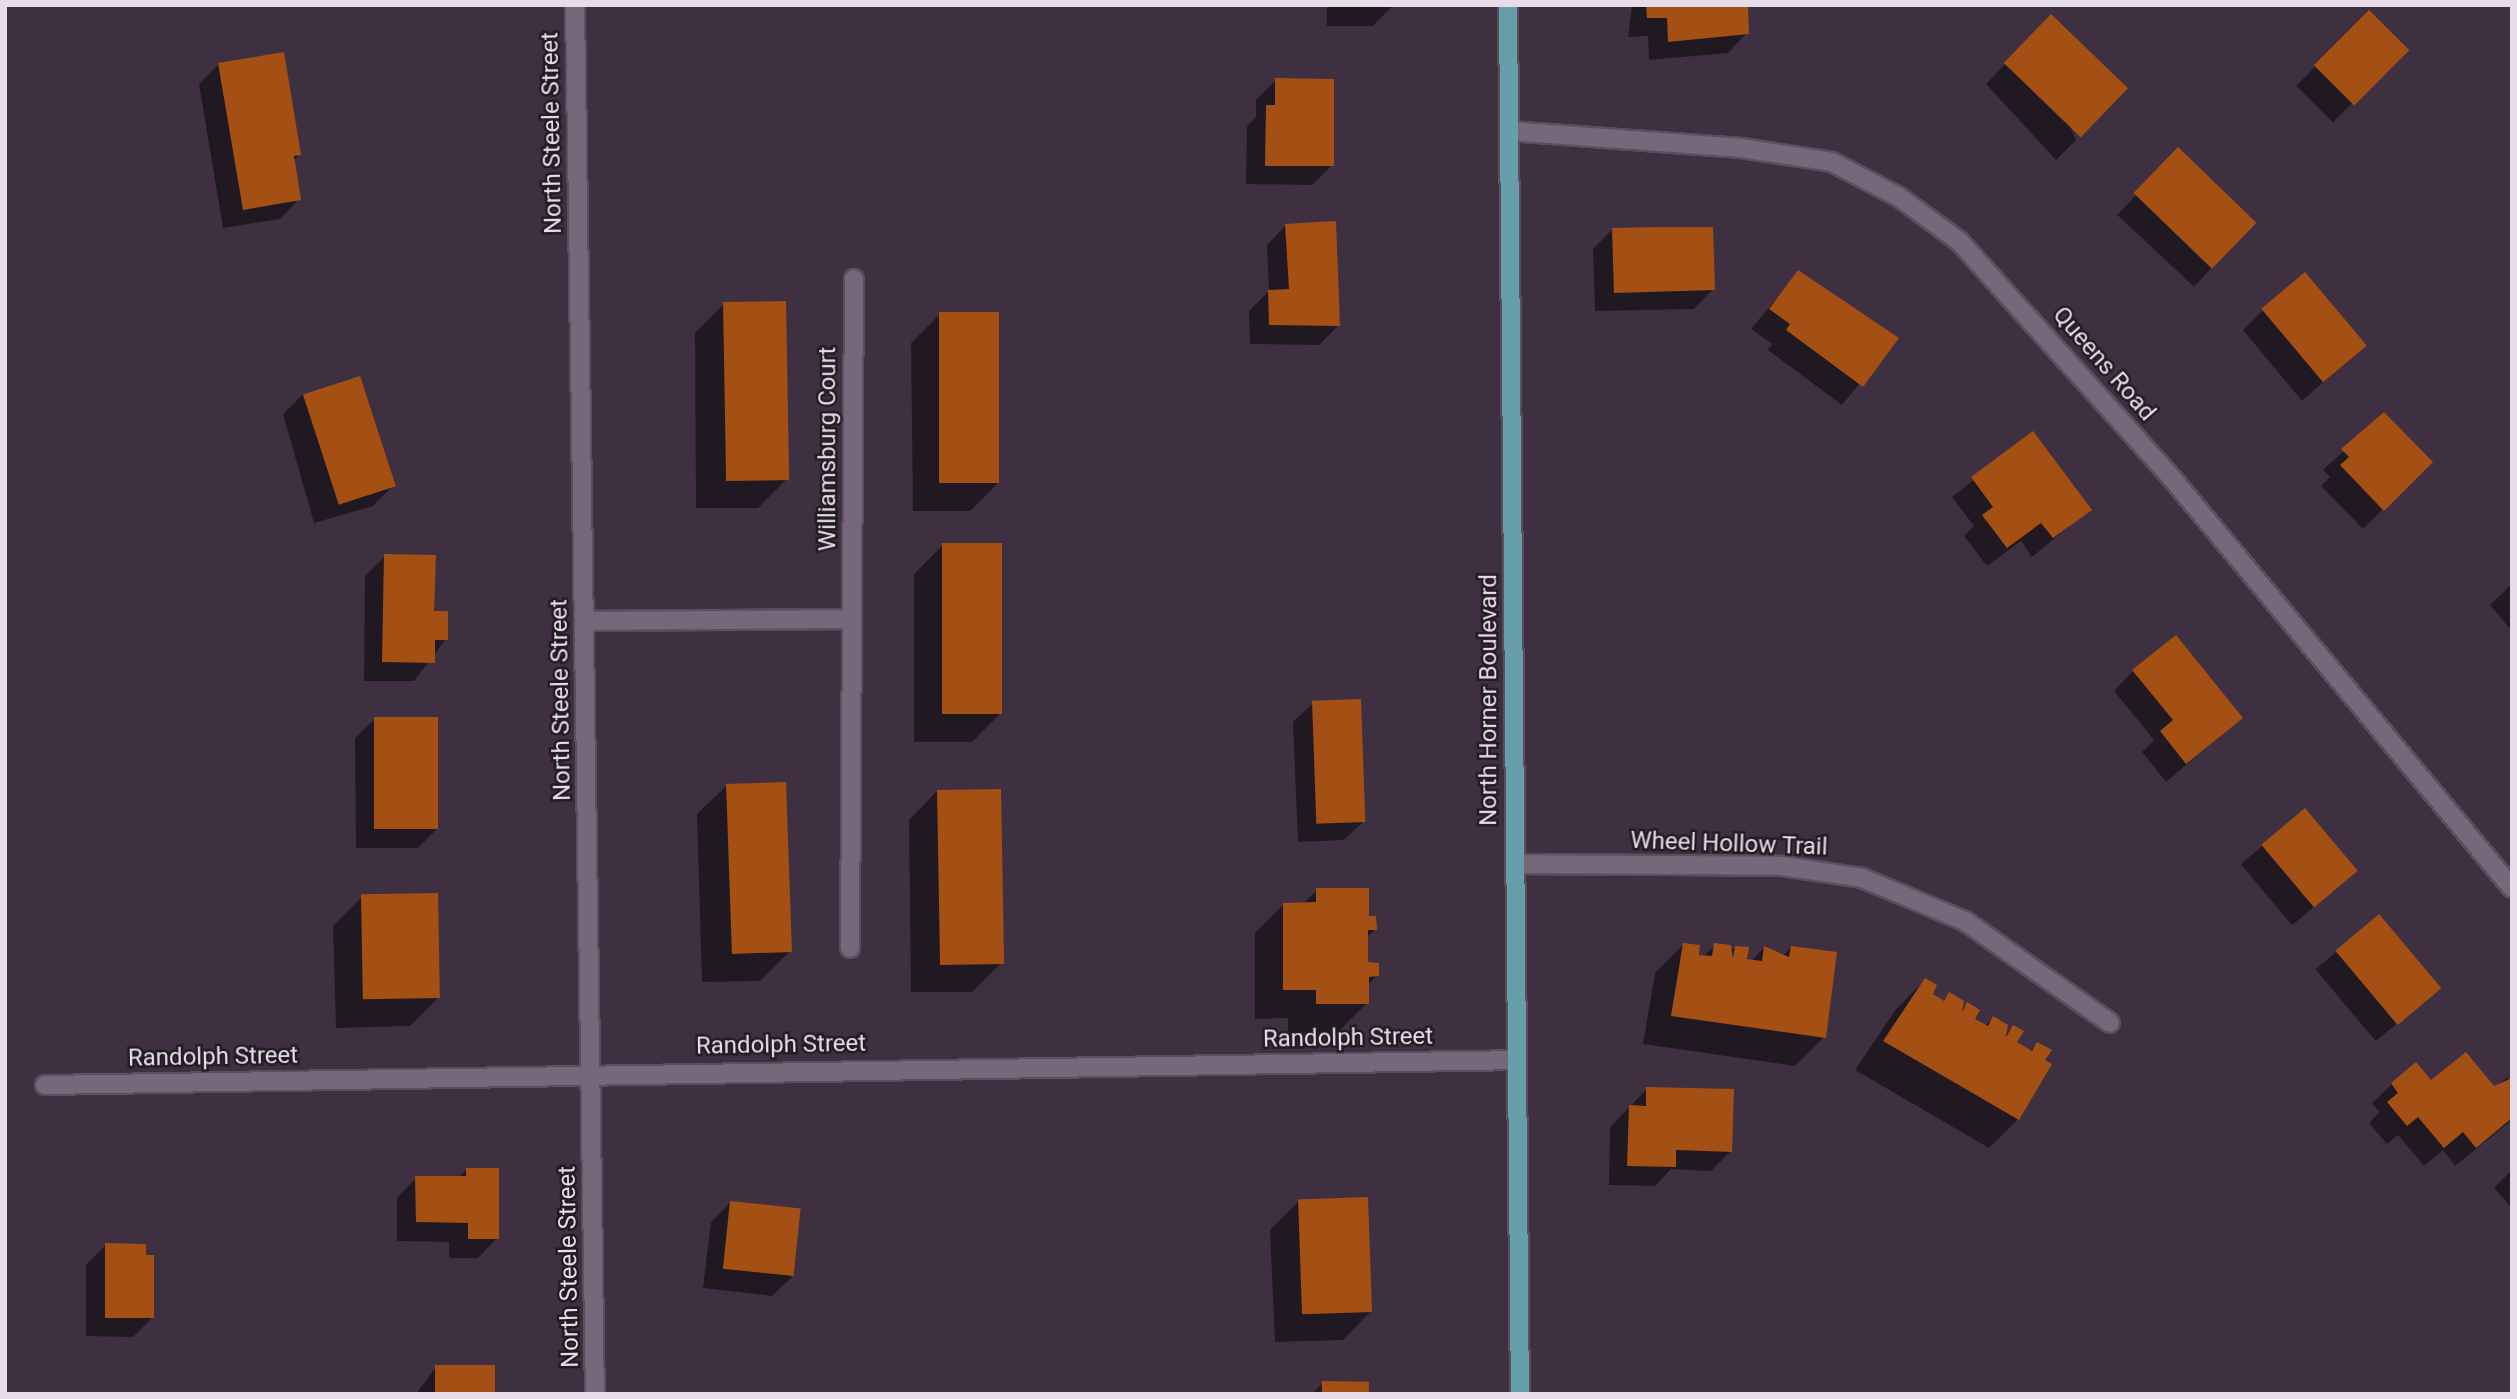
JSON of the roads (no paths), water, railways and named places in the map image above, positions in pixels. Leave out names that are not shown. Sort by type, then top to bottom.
[{"type":"main road","name":"North Horner Boulevard","points":[[1508,5],[1520,1394]]},
{"type":"street","name":"North Steele Street","points":[[575,5],[595,1394]]},
{"type":"street","name":"Queens Road","points":[[1509,131],[1741,148],[1832,162],[1899,197],[1960,242],[2176,483],[2512,888]]},
{"type":"street","name":"Williamsburg Court","points":[[850,948],[853,279]]},
{"type":"street","points":[[584,621],[851,619]]},
{"type":"street","name":"Wheel Hollow Trail","points":[[1515,864],[1782,866],[1862,878],[1965,922],[2110,1023]]},
{"type":"street","name":"Randolph Street","points":[[45,1085],[591,1072],[1517,1060]]}]
